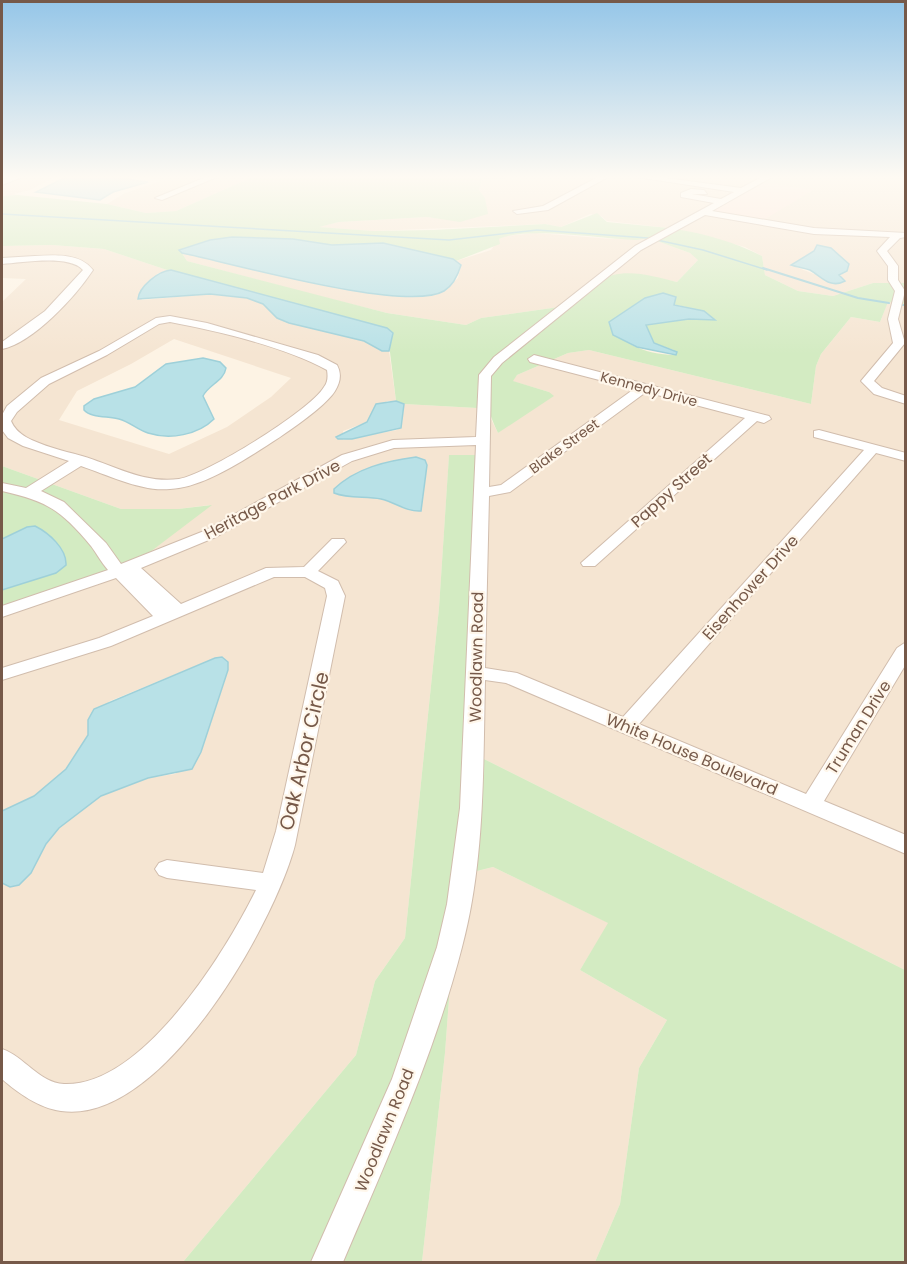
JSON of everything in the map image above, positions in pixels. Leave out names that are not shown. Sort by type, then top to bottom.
[{"type":"street","name":"Woodlawn Road","points":[[327,1263],[406,1080],[450,946],[465,866],[471,808],[476,673],[482,382],[489,367],[638,248],[660,236]]},
{"type":"street","points":[[900,236],[885,245],[882,251],[893,266],[893,280],[900,291],[893,322],[900,352],[867,381],[878,391],[906,400]]},
{"type":"street","points":[[2,261],[64,259],[82,263],[88,270],[34,328],[20,338],[2,346]]},
{"type":"street","points":[[35,493],[86,462],[167,485],[193,480],[244,453],[292,423],[328,392],[335,374],[333,368],[314,358],[203,325],[170,319],[156,321],[103,353],[45,381],[12,409],[4,422],[12,435],[21,441],[86,462]]},
{"type":"street","name":"Kennedy Drive","points":[[534,359],[759,418]]},
{"type":"street","name":"Blake Street","points":[[481,493],[505,489],[644,388]]},
{"type":"street","name":"Pappy Street","points":[[589,563],[759,418]]},
{"type":"street","points":[[819,434],[906,457]]},
{"type":"street","name":"Heritage Park Drive","points":[[2,612],[124,569],[210,534],[347,458],[393,444],[482,441]]},
{"type":"street","name":"Eisenhower Drive","points":[[626,726],[873,448]]},
{"type":"street","points":[[2,487],[35,493],[59,505],[172,615]]},
{"type":"street","points":[[2,674],[105,642],[272,572],[308,572],[338,542]]},
{"type":"street","name":"Oak Arbor Circle","points":[[2,1062],[35,1089],[65,1098],[98,1094],[132,1075],[168,1045],[235,954],[271,882],[288,824],[336,596],[332,585],[308,572]]},
{"type":"street","name":"Truman Drive","points":[[810,805],[906,648]]},
{"type":"street","name":"White House Boulevard","points":[[476,673],[510,677],[906,845]]},
{"type":"street","points":[[167,869],[271,882]]},
{"type":"shaded area","points":[[505,236],[650,238],[559,307],[481,318],[466,325],[387,313],[303,292],[187,261],[182,253],[346,287],[444,291],[458,278],[461,265],[456,261],[491,250],[499,239]]},
{"type":"shaded area","points":[[702,236],[905,236],[905,283],[873,283],[833,296],[798,291],[765,275],[762,256],[745,247]],"holes":[[[831,248],[848,264],[847,271],[839,276],[814,274],[791,265],[810,253]]]},
{"type":"shaded area","points":[[654,240],[690,253],[699,259],[677,282],[637,274],[601,280]]},
{"type":"shaded area","points":[[52,245],[104,249],[167,270],[157,274],[139,295],[142,300],[210,294],[247,298],[263,304],[281,320],[364,341],[382,351],[389,351],[396,401],[387,401],[367,422],[343,431],[343,440],[397,430],[402,424],[404,404],[477,408],[476,455],[449,456],[439,608],[405,938],[375,981],[356,1055],[183,1262],[2,1262],[2,883],[10,887],[31,873],[46,844],[59,828],[101,796],[148,778],[175,774],[201,752],[228,670],[215,658],[110,701],[88,720],[88,735],[66,769],[34,796],[2,811],[2,610],[129,568],[210,505],[178,509],[121,509],[2,466],[2,302],[26,279],[2,278],[2,246]],"holes":[[[174,339],[291,378],[271,397],[227,427],[169,454],[59,420],[77,391]],[[386,462],[427,465],[421,511],[382,499],[343,496],[334,489],[351,476]]]},
{"type":"shaded area","points":[[888,301],[905,304],[905,970],[480,757],[486,496],[505,492],[501,487],[489,491],[486,409],[498,433],[549,392],[512,381],[517,375],[568,353],[589,350],[811,404],[816,366],[821,354],[851,317],[880,322]]},
{"type":"shaded area","points":[[493,867],[609,923],[580,970],[667,1020],[639,1068],[620,1204],[595,1262],[422,1262],[445,1053],[451,972],[473,872]]},
{"type":"green space","points":[[2,236],[509,236],[499,239],[500,244],[456,261],[383,243],[332,245],[258,238],[210,240],[180,250],[187,261],[387,313],[466,325],[481,318],[559,307],[486,367],[478,383],[477,408],[404,404],[396,401],[387,328],[167,270],[104,249],[52,245],[2,246]]},
{"type":"green space","points":[[589,236],[654,236],[636,240]]},
{"type":"green space","points":[[662,236],[709,236],[730,243],[762,256],[765,275],[798,291],[833,296],[873,283],[905,283],[905,304],[888,302],[880,322],[851,317],[821,354],[816,366],[811,404],[589,350],[568,353],[517,375],[513,381],[549,392],[554,396],[498,433],[487,401],[488,385],[493,368],[571,302],[602,280],[613,275],[629,273],[677,282],[698,260],[690,253],[654,240]],"holes":[[[645,298],[704,311],[713,320],[684,319],[645,325],[654,343],[674,350],[676,355],[637,348],[621,337],[610,322]]]},
{"type":"green space","points":[[449,455],[476,455],[463,809],[451,904],[396,1078],[315,1262],[183,1262],[356,1055],[375,981],[405,938],[439,608]]},
{"type":"green space","points":[[2,466],[121,509],[178,509],[212,505],[129,568],[2,610],[2,590],[56,573],[27,527],[2,539]]},
{"type":"green space","points":[[480,757],[905,970],[905,1262],[595,1262],[620,1204],[639,1068],[667,1020],[580,970],[608,923],[493,867],[473,872]]},
{"type":"green space","points":[[451,972],[445,1053],[422,1262],[339,1262],[350,1240]]},
{"type":"water","points":[[232,237],[293,239],[332,245],[383,243],[453,259],[461,265],[455,280],[444,291],[424,296],[394,296],[317,284],[182,253],[179,250],[210,240]]},
{"type":"water","points":[[817,245],[831,248],[849,264],[847,271],[839,275],[845,281],[830,283],[810,270],[791,265],[814,251]]},
{"type":"water","points":[[171,270],[387,328],[393,333],[389,351],[382,351],[364,341],[289,323],[277,318],[263,304],[247,298],[210,294],[138,299],[139,294],[150,280],[160,273]]},
{"type":"water","points":[[663,293],[676,297],[674,305],[704,311],[715,320],[689,319],[646,325],[654,343],[677,352],[676,355],[637,347],[613,335],[609,322],[645,298]]},
{"type":"water","points":[[203,358],[220,362],[226,368],[222,376],[203,396],[214,419],[200,429],[183,435],[156,435],[144,432],[123,420],[95,416],[84,410],[84,406],[94,399],[135,387],[166,364]]},
{"type":"water","points":[[396,401],[404,404],[401,428],[352,439],[336,437],[367,422],[376,404]]},
{"type":"water","points":[[416,457],[425,460],[427,465],[421,511],[410,510],[386,500],[334,493],[334,489],[362,471],[383,463]]},
{"type":"water","points":[[35,526],[60,547],[66,559],[66,565],[56,573],[2,590],[2,539],[27,527]]},
{"type":"water","points":[[222,657],[228,662],[228,670],[201,752],[192,769],[148,778],[101,796],[59,828],[46,844],[31,873],[19,885],[10,887],[2,883],[2,811],[34,796],[66,769],[88,735],[88,720],[94,709]]},
{"type":"waterway","points":[[380,236],[449,240],[484,236]]},
{"type":"waterway","points":[[620,236],[648,238]]},
{"type":"waterway","points":[[657,240],[703,250],[767,270]]},
{"type":"waterway","points":[[763,268],[858,298],[889,303]]}]
